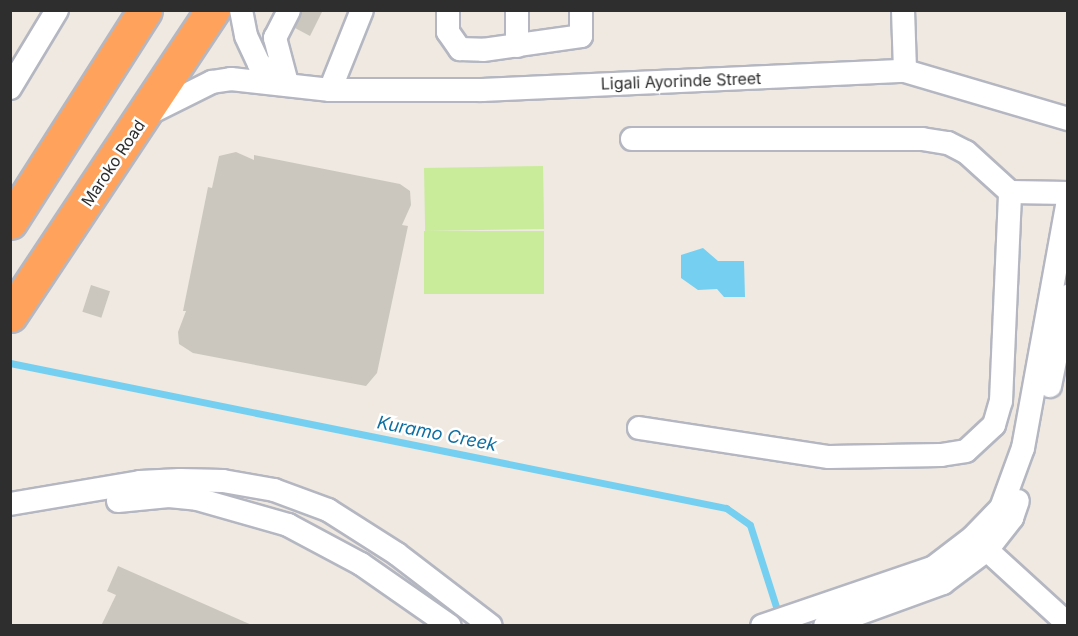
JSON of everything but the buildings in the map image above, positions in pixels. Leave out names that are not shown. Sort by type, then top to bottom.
[{"type":"highway","points":[[10,222],[145,10]]},
{"type":"highway","name":"Maroko Road","points":[[10,315],[213,10]]},
{"type":"street","points":[[10,88],[57,10]]},
{"type":"street","name":"Ligali Ayorinde Street","points":[[241,10],[246,36],[259,64],[287,83]]},
{"type":"street","points":[[287,83],[275,38],[289,10]]},
{"type":"street","points":[[448,10],[448,32],[460,49],[483,50],[581,36],[581,10]]},
{"type":"street","points":[[517,10],[517,46]]},
{"type":"street","points":[[903,10],[905,71]]},
{"type":"street","points":[[330,90],[360,11]]},
{"type":"street","points":[[482,90],[483,50]]},
{"type":"street","name":"Ligali Ayorinde Street","points":[[145,115],[212,82],[287,83],[330,90],[482,90],[905,71],[1068,118]]},
{"type":"street","points":[[632,139],[922,139],[948,143],[966,152],[1010,192],[1068,193]]},
{"type":"street","points":[[639,428],[829,457],[941,455],[966,451],[994,425],[1001,401],[1010,192]]},
{"type":"street","points":[[762,626],[934,567],[980,543],[1001,508],[1023,448],[1068,200]]},
{"type":"street","points":[[825,626],[943,583],[980,543],[1011,518],[1035,459],[1068,296]]},
{"type":"street","points":[[10,504],[140,482],[223,481],[274,490],[338,517],[397,554],[491,626]]},
{"type":"street","points":[[10,520],[140,498],[197,499],[225,505],[288,525],[329,546],[415,598],[450,626]]},
{"type":"street","points":[[980,543],[1068,624]]},
{"type":"green space","points":[[543,166],[544,229],[425,231],[424,168]]},
{"type":"green space","points":[[424,231],[544,231],[544,294],[424,294]]},
{"type":"water","points":[[703,248],[718,261],[744,261],[745,297],[724,297],[717,289],[698,290],[681,278],[681,255]]},
{"type":"waterway","name":"Kuramo Creek","points":[[10,363],[726,508],[750,525],[779,616]]}]
